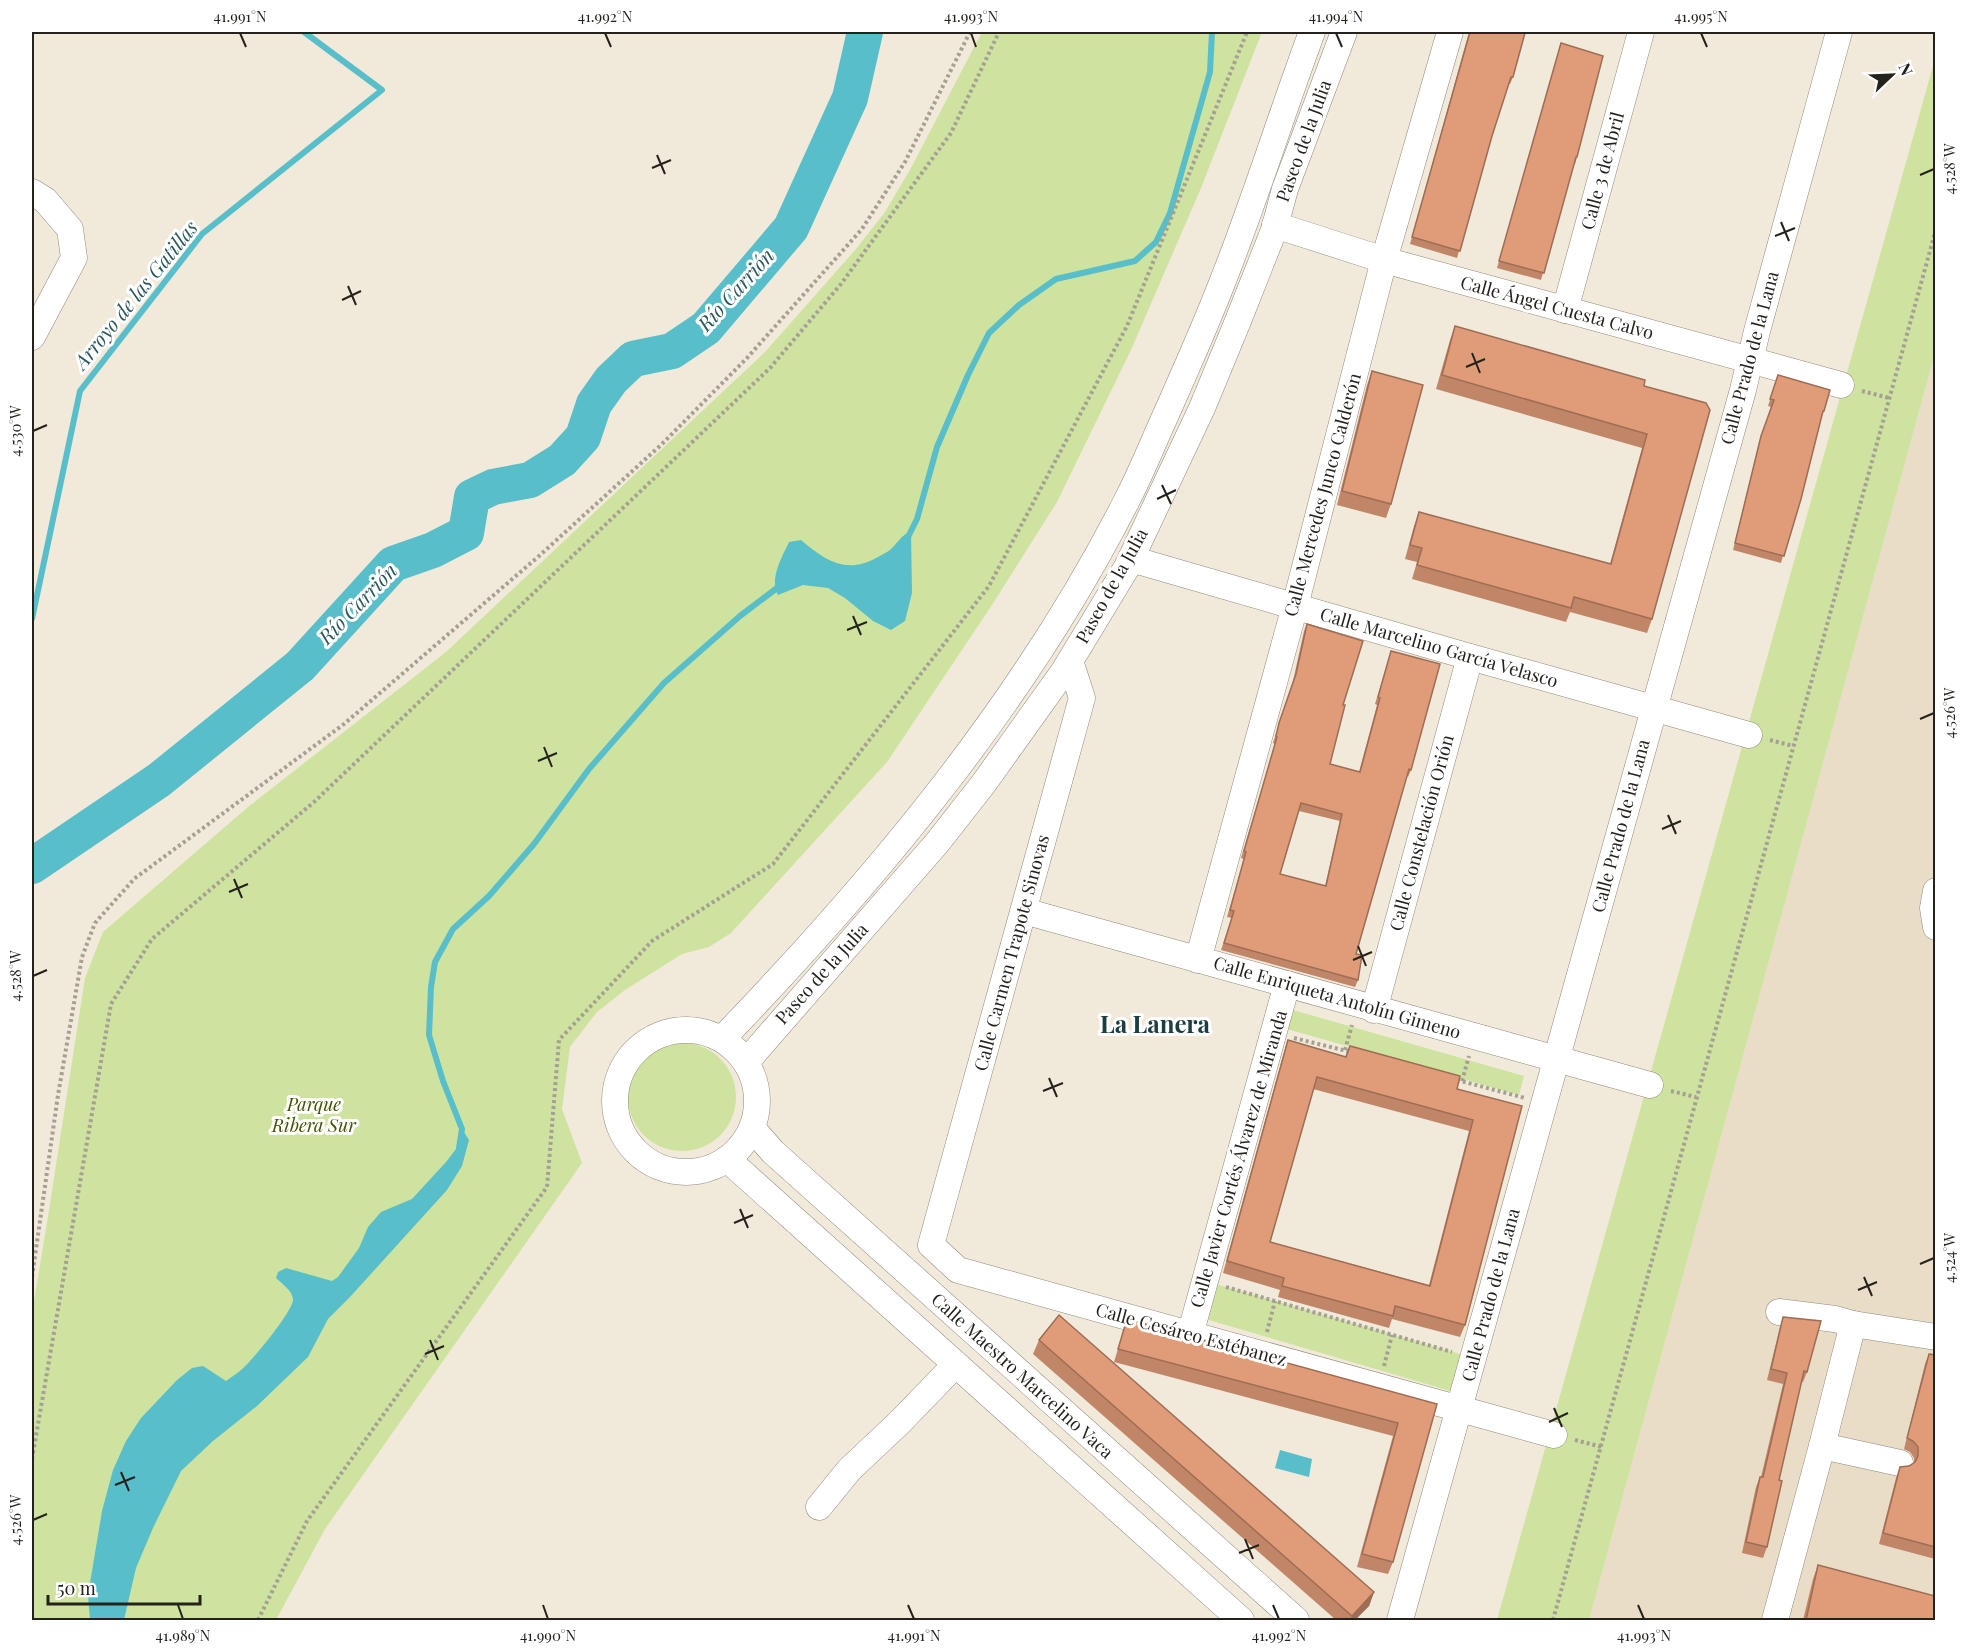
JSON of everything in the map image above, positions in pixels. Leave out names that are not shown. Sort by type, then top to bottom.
[{"type":"street","name":"Paseo de la Julia","points":[[722,1039],[840,911],[941,788],[1002,708],[1087,576],[1128,498],[1222,283],[1312,32]]},
{"type":"street","name":"Paseo de la Julia","points":[[746,1062],[937,843],[984,783],[1070,661],[1114,590],[1131,559],[1202,408],[1238,321],[1344,32]]},
{"type":"street","name":"Calle Mercedes Junco Calderón","points":[[1198,960],[1295,606],[1384,260],[1450,32]]},
{"type":"street","name":"Calle 3 de Abril","points":[[1565,310],[1641,32]]},
{"type":"street","name":"Calle Prado de la Lana","points":[[1400,1620],[1743,390],[1839,32]]},
{"type":"street","points":[[32,192],[45,200],[70,229],[74,258],[32,337]]},
{"type":"street","name":"Calle Ángel Cuesta Calvo","points":[[1275,225],[1384,260],[1841,385]]},
{"type":"street","name":"Calle Marcelino García Velasco","points":[[1131,559],[1749,735]]},
{"type":"street","name":"Calle Constelación Orión","points":[[1374,1010],[1470,657]]},
{"type":"street","name":"Calle Carmen Trapote Sinovas","points":[[931,1245],[1082,698],[1070,661]]},
{"type":"street","points":[[1935,891],[1933,908],[1935,927]]},
{"type":"street","name":"Calle Enriqueta Antolín Gimeno","points":[[1024,911],[1650,1085]]},
{"type":"street","name":"Calle Javier Cortés Álvarez de Miranda","points":[[1190,1335],[1287,984]]},
{"type":"street","points":[[687,1028],[709,1032],[722,1039],[739,1052],[746,1062],[756,1085],[756,1113],[752,1128],[740,1147],[727,1159],[716,1166],[696,1172],[674,1172],[655,1166],[638,1155],[625,1140],[616,1120],[614,1095],[620,1071],[634,1050],[663,1032],[687,1028]]},
{"type":"street","name":"Calle Maestro Marcelino Vaca","points":[[752,1128],[772,1152],[1296,1620]]},
{"type":"street","name":"Calle Maestro Marcelino Vaca","points":[[727,1159],[1241,1620]]},
{"type":"street","name":"Calle Cesáreo Estébanez","points":[[931,1245],[958,1270],[1460,1409]]},
{"type":"street","points":[[1779,1312],[1835,1319],[1935,1337]]},
{"type":"street","points":[[1774,1620],[1853,1324]]},
{"type":"street","points":[[819,1507],[849,1470],[955,1365]]},
{"type":"street","points":[[1460,1409],[1554,1435]]},
{"type":"street","points":[[1822,1446],[1900,1463]]},
{"type":"path","points":[[32,1277],[58,1095],[82,957],[95,922],[134,879],[345,724],[539,556],[662,444],[747,358],[862,230],[905,162],[970,32]]},
{"type":"path","points":[[32,1459],[111,1004],[152,939],[314,802],[770,368],[841,284],[951,133],[999,32]]},
{"type":"path","points":[[258,1620],[307,1521],[547,1187],[559,1040],[652,941],[773,864],[989,586],[1127,326],[1247,32]]},
{"type":"path","points":[[1553,1620],[1935,229]]},
{"type":"path","points":[[1841,385],[1889,398]]},
{"type":"path","points":[[1345,1050],[1352,1024]]},
{"type":"path","points":[[1273,1033],[1356,1053]]},
{"type":"path","points":[[1462,1081],[1469,1056]]},
{"type":"path","points":[[1451,1078],[1544,1104]]},
{"type":"path","points":[[1205,1281],[1474,1358]]},
{"type":"path","points":[[1266,1337],[1275,1301]]},
{"type":"path","points":[[1382,1371],[1392,1335]]},
{"type":"path","points":[[1554,1435],[1602,1447]]},
{"type":"shaded area","points":[[1935,353],[1935,1620],[1589,1620]]},
{"type":"green space","name":"Parque Ribera Sur","points":[[982,32],[1262,32],[1201,188],[1131,350],[1057,502],[992,605],[887,762],[731,933],[709,947],[682,954],[625,990],[597,1012],[570,1047],[562,1109],[582,1163],[325,1529],[276,1620],[32,1620],[32,1313],[85,978],[103,932],[248,807],[446,652],[765,352],[856,249],[885,212],[911,168]]},
{"type":"green space","points":[[1935,59],[1935,353],[1589,1620],[1497,1620]]},
{"type":"green space","points":[[1293,1010],[1524,1076],[1519,1095],[1287,1029]]},
{"type":"green space","points":[[682,1043],[692,1044],[712,1052],[720,1059],[727,1067],[735,1087],[735,1107],[727,1127],[720,1135],[712,1142],[692,1150],[682,1151],[672,1150],[652,1142],[644,1135],[637,1127],[629,1107],[628,1097],[629,1087],[637,1067],[644,1059],[652,1052],[672,1044]]},
{"type":"green space","points":[[1205,1281],[1474,1358],[1464,1395],[1195,1316]]},
{"type":"water","points":[[911,531],[912,593],[905,621],[891,630],[873,621],[845,598],[828,588],[803,585],[778,595],[776,575],[789,542],[801,540],[828,559],[846,565],[856,565],[887,552]]},
{"type":"water","points":[[462,1129],[469,1140],[462,1166],[447,1190],[328,1319],[308,1357],[257,1406],[213,1441],[181,1471],[136,1568],[124,1620],[90,1620],[88,1595],[102,1511],[113,1470],[126,1441],[141,1418],[177,1380],[192,1368],[203,1366],[226,1381],[239,1371],[271,1336],[291,1305],[292,1296],[276,1278],[278,1272],[286,1268],[332,1281],[338,1277],[359,1248],[368,1227],[381,1212],[412,1199],[459,1145]]},
{"type":"water","points":[[1280,1450],[1312,1459],[1309,1477],[1275,1468]]},
{"type":"building","points":[[1470,32],[1525,33],[1513,77],[1511,77],[1492,136],[1460,251],[1412,237]]},
{"type":"building","points":[[1561,43],[1603,56],[1544,273],[1499,261]]},
{"type":"building","points":[[1455,326],[1645,380],[1644,386],[1706,403],[1710,410],[1652,619],[1574,597],[1571,608],[1417,565],[1422,548],[1410,545],[1419,512],[1611,564],[1647,434],[1442,375]]},
{"type":"building","points":[[1372,371],[1423,385],[1391,504],[1342,491]]},
{"type":"building","points":[[1778,375],[1830,390],[1784,556],[1735,543],[1761,436],[1774,400],[1770,399]]},
{"type":"building","points":[[1307,624],[1363,641],[1343,705],[1345,705],[1330,764],[1360,772],[1391,651],[1440,664],[1356,954],[1362,955],[1358,980],[1224,943],[1234,911],[1230,910],[1246,852],[1244,851],[1279,723],[1296,674]],"holes":[[[1301,803],[1342,814],[1326,886],[1280,874]]]},
{"type":"building","points":[[1288,1040],[1346,1057],[1350,1046],[1460,1076],[1457,1089],[1522,1106],[1465,1325],[1395,1306],[1393,1316],[1282,1286],[1284,1278],[1227,1261]],"holes":[[[1317,1077],[1473,1120],[1430,1286],[1270,1242]]]},
{"type":"building","points":[[1059,1315],[1374,1592],[1352,1616],[1039,1340]]},
{"type":"building","points":[[1783,1317],[1821,1321],[1807,1372],[1804,1371],[1779,1480],[1782,1481],[1767,1547],[1746,1542],[1787,1373],[1771,1369]]},
{"type":"building","points":[[1127,1319],[1437,1404],[1393,1562],[1362,1554],[1398,1423],[1118,1349]]},
{"type":"building","points":[[1929,1354],[1935,1355],[1935,1547],[1883,1533],[1900,1467],[1909,1466],[1918,1456],[1918,1447],[1907,1438]]},
{"type":"building","points":[[1818,1565],[1935,1596],[1935,1620],[1806,1620]]},
{"type":"waterway","name":"Arroyo de las Gatillas","points":[[32,619],[80,391],[202,234],[382,90],[304,32]]},
{"type":"waterway","name":"Río Carrión","points":[[32,866],[159,780],[300,666],[393,564],[433,550],[466,533],[472,497],[493,487],[530,480],[562,460],[583,437],[594,404],[611,380],[633,359],[672,351],[706,328],[791,228],[850,98],[865,32]]},
{"type":"waterway","points":[[908,537],[917,519],[937,447],[989,333],[1019,305],[1056,279],[1135,261],[1156,242],[1170,213],[1210,72],[1212,32]]},
{"type":"waterway","points":[[459,1148],[462,1129],[443,1081],[429,1035],[431,987],[435,962],[453,929],[489,896],[534,844],[589,769],[664,683],[740,616],[781,585]]},
{"type":"district","name":"La Lanera","points":[[1155,1025]]}]
